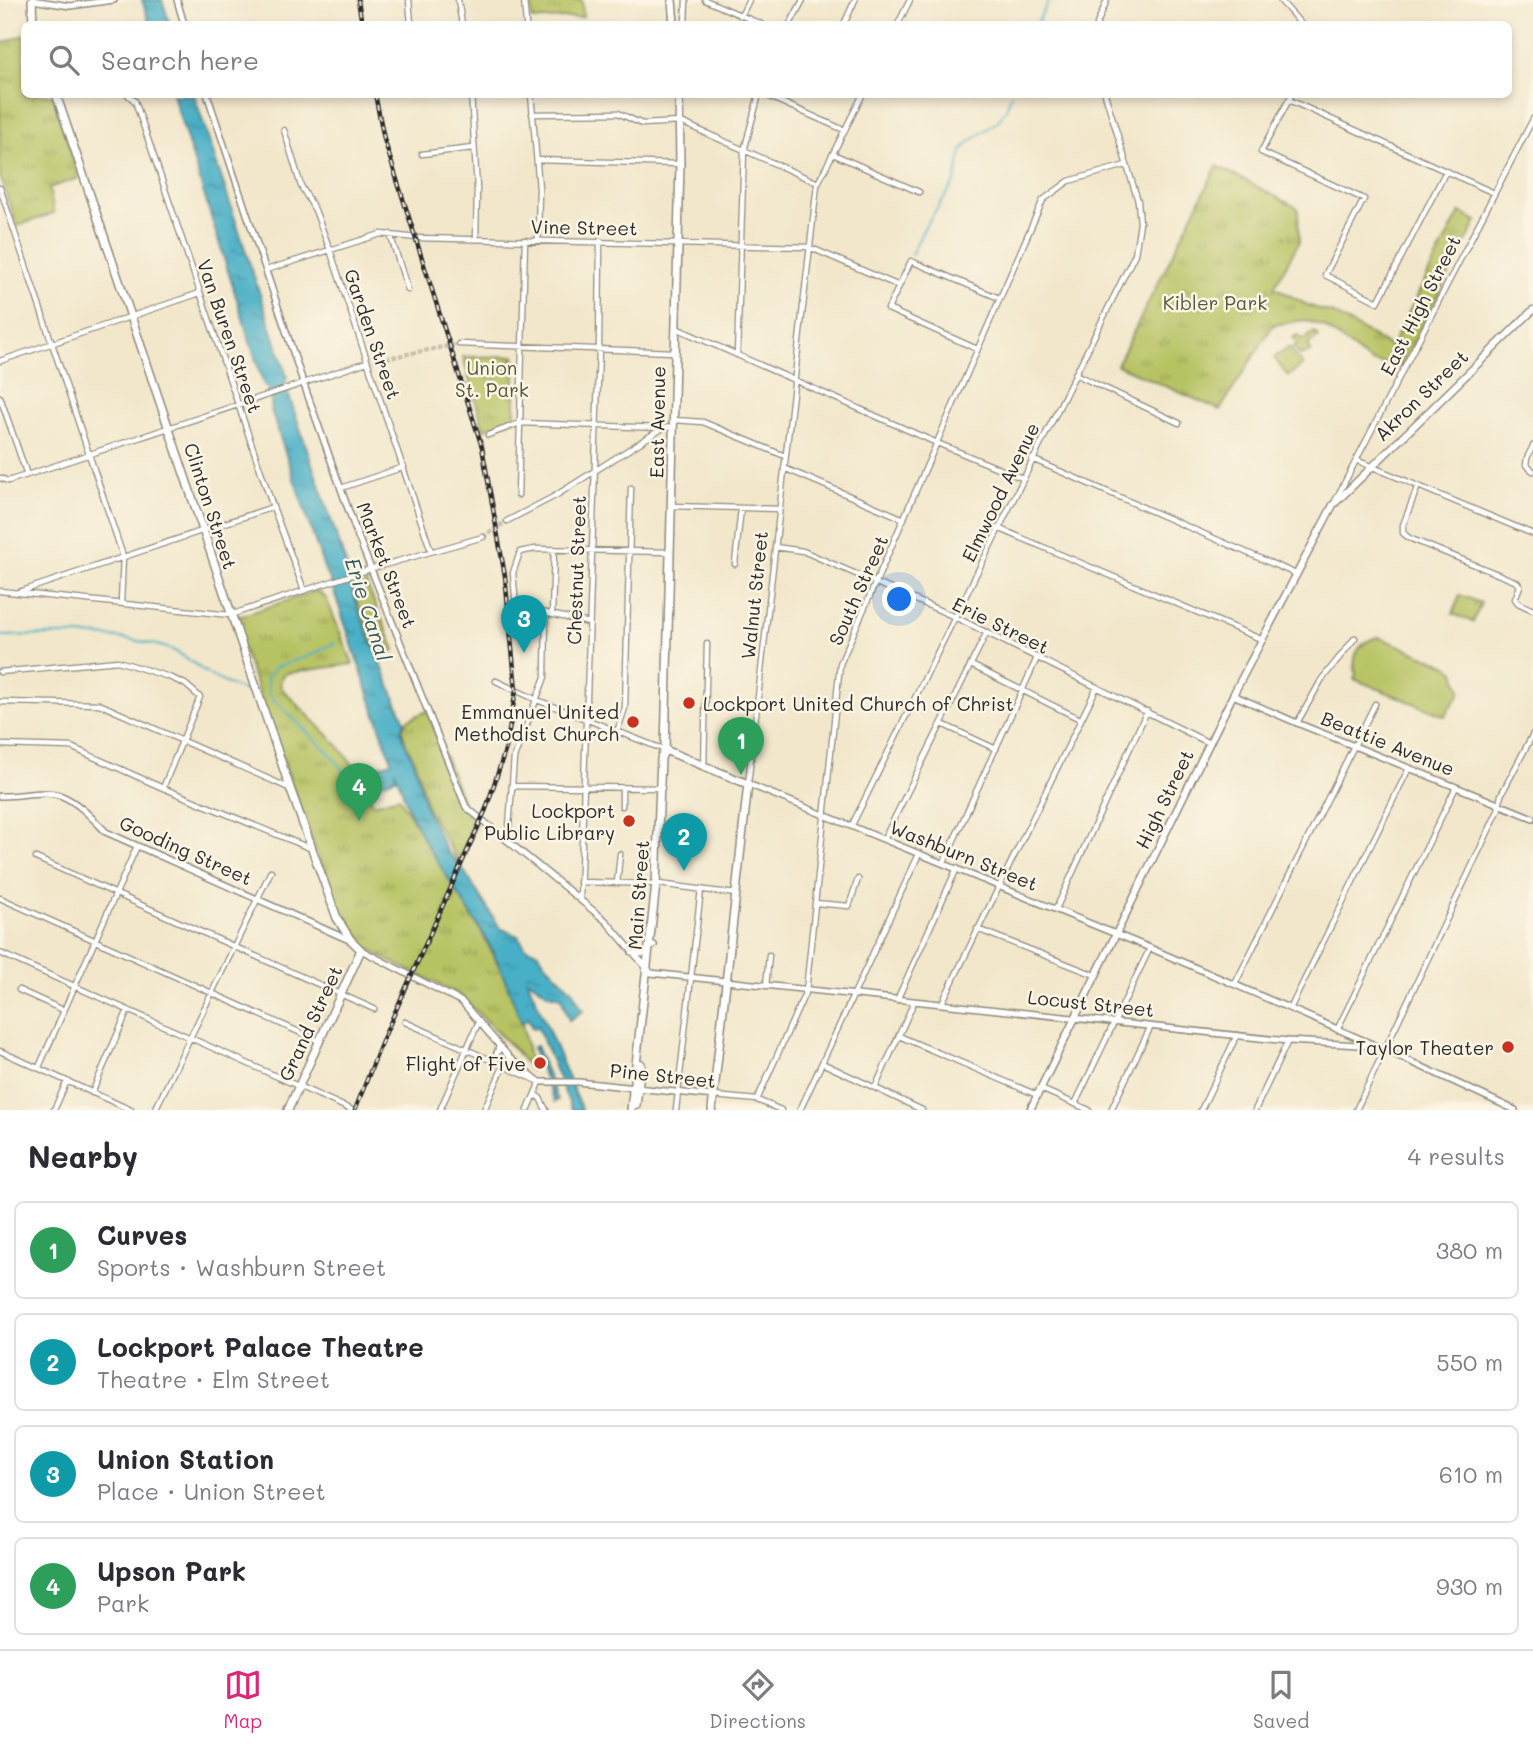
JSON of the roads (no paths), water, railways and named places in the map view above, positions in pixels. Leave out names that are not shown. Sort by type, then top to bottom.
[{"type":"main road","points":[[32,0],[33,21]]},
{"type":"main road","points":[[672,0],[674,21]]},
{"type":"main road","name":"Clinton Street","points":[[57,98],[230,615],[341,926]]},
{"type":"main road","name":"East Avenue","points":[[664,750],[680,98]]},
{"type":"main road","name":"Akron Street","points":[[1333,505],[1533,310]]},
{"type":"main road","name":"High Street","points":[[1030,1110],[1233,695],[1333,505]]},
{"type":"main road","name":"Washburn Street","points":[[664,750],[748,784]]},
{"type":"main road","name":"Main Street","points":[[633,1110],[658,884],[664,750]]},
{"type":"main road","name":"Walnut Street","points":[[712,1110],[748,784]]},
{"type":"main road","name":"Gooding Street","points":[[341,926],[362,950]]},
{"type":"main road","name":"Grand Street","points":[[288,1110],[362,950]]},
{"type":"street","points":[[32,0],[70,6],[114,0]]},
{"type":"street","points":[[177,0],[183,21]]},
{"type":"street","points":[[409,0],[411,21]]},
{"type":"street","points":[[458,0],[462,21]]},
{"type":"street","points":[[524,0],[526,21]]},
{"type":"street","points":[[685,21],[686,0]]},
{"type":"street","points":[[705,0],[754,21]]},
{"type":"street","points":[[741,16],[749,0]]},
{"type":"street","points":[[792,21],[803,0]]},
{"type":"street","points":[[845,21],[855,0]]},
{"type":"street","points":[[900,21],[910,0]]},
{"type":"street","points":[[1098,21],[1107,0]]},
{"type":"street","points":[[1280,0],[1298,21]]},
{"type":"street","name":"Van Buren Street","points":[[132,98],[135,101],[273,507],[304,590]]},
{"type":"street","name":"Market Street","points":[[208,98],[303,382],[370,569],[466,807],[606,921],[649,971]]},
{"type":"street","points":[[471,98],[477,188],[476,239]]},
{"type":"street","points":[[531,98],[537,160],[538,240]]},
{"type":"street","points":[[737,355],[744,151],[760,98]]},
{"type":"street","points":[[770,98],[844,130]]},
{"type":"street","name":"Walnut Street","points":[[748,784],[818,183],[861,98]]},
{"type":"street","name":"Elmwood Avenue","points":[[852,825],[1135,254],[1140,223],[1138,201],[1106,98]]},
{"type":"street","points":[[1290,98],[1261,152],[1364,199],[1325,275],[1378,302],[1446,170]]},
{"type":"street","points":[[1293,98],[1494,193]]},
{"type":"street","points":[[532,114],[618,113],[642,124],[681,122],[818,183]]},
{"type":"street","name":"East High Street","points":[[1333,505],[1533,118]]},
{"type":"street","name":"Garden Street","points":[[284,130],[301,186],[315,210],[330,250],[431,551]]},
{"type":"street","points":[[422,153],[473,148]]},
{"type":"street","points":[[833,154],[919,192]]},
{"type":"street","points":[[537,160],[680,164]]},
{"type":"street","name":"South Street","points":[[757,1100],[806,991],[840,664],[1042,200],[1069,181],[1126,165]]},
{"type":"street","points":[[0,188],[123,556],[121,603]]},
{"type":"street","points":[[389,233],[408,290]]},
{"type":"street","name":"Vine Street","points":[[266,270],[389,233],[417,238],[809,247],[899,286]]},
{"type":"street","points":[[518,495],[525,240]]},
{"type":"street","name":"Chestnut Street","points":[[580,899],[599,349],[600,241]]},
{"type":"street","points":[[977,349],[888,309],[911,261],[999,298]]},
{"type":"street","points":[[0,361],[201,293]]},
{"type":"street","points":[[675,328],[1022,478]]},
{"type":"street","points":[[459,344],[674,352]]},
{"type":"street","points":[[0,478],[8,481],[27,475],[367,362]]},
{"type":"street","points":[[1075,374],[1179,423]]},
{"type":"street","points":[[0,397],[27,475]]},
{"type":"street","points":[[507,521],[672,423],[703,422],[785,456]]},
{"type":"street","points":[[488,435],[520,423],[663,428]]},
{"type":"street","points":[[1533,446],[1526,465],[1533,471]]},
{"type":"street","points":[[1032,459],[1296,574]]},
{"type":"street","points":[[1356,460],[1533,534]]},
{"type":"street","points":[[341,488],[404,467]]},
{"type":"street","points":[[784,468],[904,519]]},
{"type":"street","points":[[1418,486],[1402,533],[1517,582],[1520,586],[1515,599],[1533,610]]},
{"type":"street","points":[[617,732],[625,708],[631,488]]},
{"type":"street","points":[[671,506],[779,509]]},
{"type":"street","points":[[16,593],[273,507]]},
{"type":"street","points":[[735,564],[741,508]]},
{"type":"street","points":[[998,528],[1262,640]]},
{"type":"street","points":[[0,591],[230,615],[349,575],[483,537]]},
{"type":"street","name":"Erie Street","points":[[775,547],[803,551],[955,617],[1209,743]]},
{"type":"street","points":[[508,840],[513,758],[545,677],[554,549]]},
{"type":"street","points":[[589,623],[516,606],[513,573],[520,552],[554,549],[668,552]]},
{"type":"street","points":[[884,839],[987,632]]},
{"type":"street","points":[[1297,723],[1322,679],[1355,638]]},
{"type":"street","points":[[704,766],[707,645]]},
{"type":"street","points":[[944,863],[1037,658]]},
{"type":"street","points":[[0,672],[118,661],[185,684],[200,696],[163,788]]},
{"type":"street","points":[[971,665],[1080,719]]},
{"type":"street","name":"Washburn Street","points":[[496,681],[664,750]]},
{"type":"street","points":[[942,1003],[1097,687]]},
{"type":"street","name":"Beattie Avenue","points":[[1233,695],[1533,818]]},
{"type":"street","points":[[0,702],[99,704],[290,788]]},
{"type":"street","points":[[1235,984],[1375,704]]},
{"type":"street","points":[[1056,909],[1147,711]]},
{"type":"street","points":[[942,724],[996,749]]},
{"type":"street","points":[[1356,1110],[1533,734]]},
{"type":"street","points":[[0,745],[71,747],[313,850]]},
{"type":"street","points":[[1290,1009],[1409,768]]},
{"type":"street","name":"Washburn Street","points":[[748,784],[1115,933],[1377,1046]]},
{"type":"street","points":[[512,786],[662,788]]},
{"type":"street","points":[[1337,1030],[1456,787]]},
{"type":"street","points":[[622,789],[622,806]]},
{"type":"street","name":"Gooding Street","points":[[0,796],[62,796],[82,809],[106,832],[355,944]]},
{"type":"street","points":[[0,803],[8,796]]},
{"type":"street","points":[[39,1067],[137,846]]},
{"type":"street","points":[[800,1110],[919,853]]},
{"type":"street","points":[[617,883],[620,854]]},
{"type":"street","points":[[36,859],[374,1009]]},
{"type":"street","points":[[896,1000],[957,868]]},
{"type":"street","points":[[155,1110],[271,871]]},
{"type":"street","points":[[815,903],[849,906],[858,880]]},
{"type":"street","points":[[580,882],[658,884],[736,894]]},
{"type":"street","points":[[676,1110],[701,889]]},
{"type":"street","points":[[0,898],[319,1041]]},
{"type":"street","points":[[324,928],[337,930],[341,926]]},
{"type":"street","points":[[977,929],[1095,975]]},
{"type":"street","points":[[632,952],[643,954],[652,947]]},
{"type":"street","points":[[1075,1104],[1150,948]]},
{"type":"street","name":"Gooding Street","points":[[362,950],[462,1002],[480,1020],[499,1047],[520,1068],[540,1082]]},
{"type":"street","points":[[0,953],[352,1110]]},
{"type":"street","points":[[766,986],[769,955]]},
{"type":"street","name":"Locust Street","points":[[649,971],[806,991],[1289,1041],[1377,1046],[1515,1110]]},
{"type":"street","points":[[19,990],[63,1010]]},
{"type":"street","points":[[874,1088],[914,1002]]},
{"type":"street","points":[[92,1093],[128,1010]]},
{"type":"street","points":[[440,1110],[480,1020]]},
{"type":"street","points":[[405,1022],[540,1082],[528,1110]]},
{"type":"street","points":[[1111,1110],[1151,1026]]},
{"type":"street","points":[[1201,1110],[1237,1035]]},
{"type":"street","points":[[899,1036],[1089,1110]]},
{"type":"street","points":[[1255,1110],[1289,1041]]},
{"type":"street","points":[[494,1063],[499,1047]]},
{"type":"street","points":[[0,1051],[131,1110]]},
{"type":"street","points":[[822,1063],[922,1110]]},
{"type":"street","points":[[484,1110],[503,1067]]},
{"type":"street","points":[[54,1110],[67,1081]]},
{"type":"street","name":"Pine Street","points":[[540,1082],[578,1082],[757,1100],[781,1110]]},
{"type":"street","points":[[535,1095],[540,1098],[546,1110]]},
{"type":"water","points":[[142,0],[162,0],[169,21],[149,21]]},
{"type":"water","points":[[174,98],[195,98],[287,376],[285,384],[347,567],[346,572],[361,616],[405,722],[401,730],[414,761],[426,810],[446,850],[464,871],[500,928],[518,936],[526,948],[538,952],[572,990],[583,1011],[569,1020],[561,997],[549,994],[527,979],[582,1110],[572,1110],[538,1028],[532,1029],[528,1018],[522,1024],[499,964],[484,935],[423,839],[395,770],[396,778],[375,785],[369,769],[392,762],[271,410],[271,395],[263,383]]},
{"type":"water","points":[[536,1046],[558,1100],[555,1102],[532,1048]]},
{"type":"waterway","points":[[1038,21],[1050,0]]},
{"type":"waterway","points":[[911,255],[925,226],[955,182],[962,151],[968,143],[998,121],[1010,98]]},
{"type":"waterway","name":"Erie Canal","points":[[367,626],[371,624]]},
{"type":"waterway","points":[[0,636],[84,635],[147,643],[173,650],[213,677],[248,692]]},
{"type":"waterway","points":[[269,693],[267,678],[275,667],[309,656],[335,643]]},
{"type":"waterway","points":[[269,695],[333,757],[356,789]]},
{"type":"tunnel","points":[[367,362],[459,344]]},
{"type":"tunnel","points":[[483,537],[507,521]]},
{"type":"railway","points":[[358,0],[362,21]]},
{"type":"railway","points":[[355,1110],[383,1039],[486,809],[506,748],[516,690],[505,576],[482,447],[384,139],[376,98]]},
{"type":"place","name":"Union Station","points":[[524,653]]},
{"type":"place","name":"Lockport United Church of Christ","points":[[689,703]]},
{"type":"place","name":"Emmanuel United Methodist Church","points":[[633,722]]},
{"type":"place","name":"Curves","points":[[741,775]]},
{"type":"place","name":"Upson Park","points":[[359,821]]},
{"type":"place","name":"Lockport Public Library","points":[[629,821]]},
{"type":"place","name":"Lockport Palace Theatre","points":[[684,871]]},
{"type":"place","name":"Taylor Theater","points":[[1508,1047]]},
{"type":"place","name":"Flight of Five","points":[[540,1063]]},
{"type":"park label","name":"Kibler Park","points":[[1215,302]]},
{"type":"park label","name":"Union St. Park","points":[[492,378]]}]
